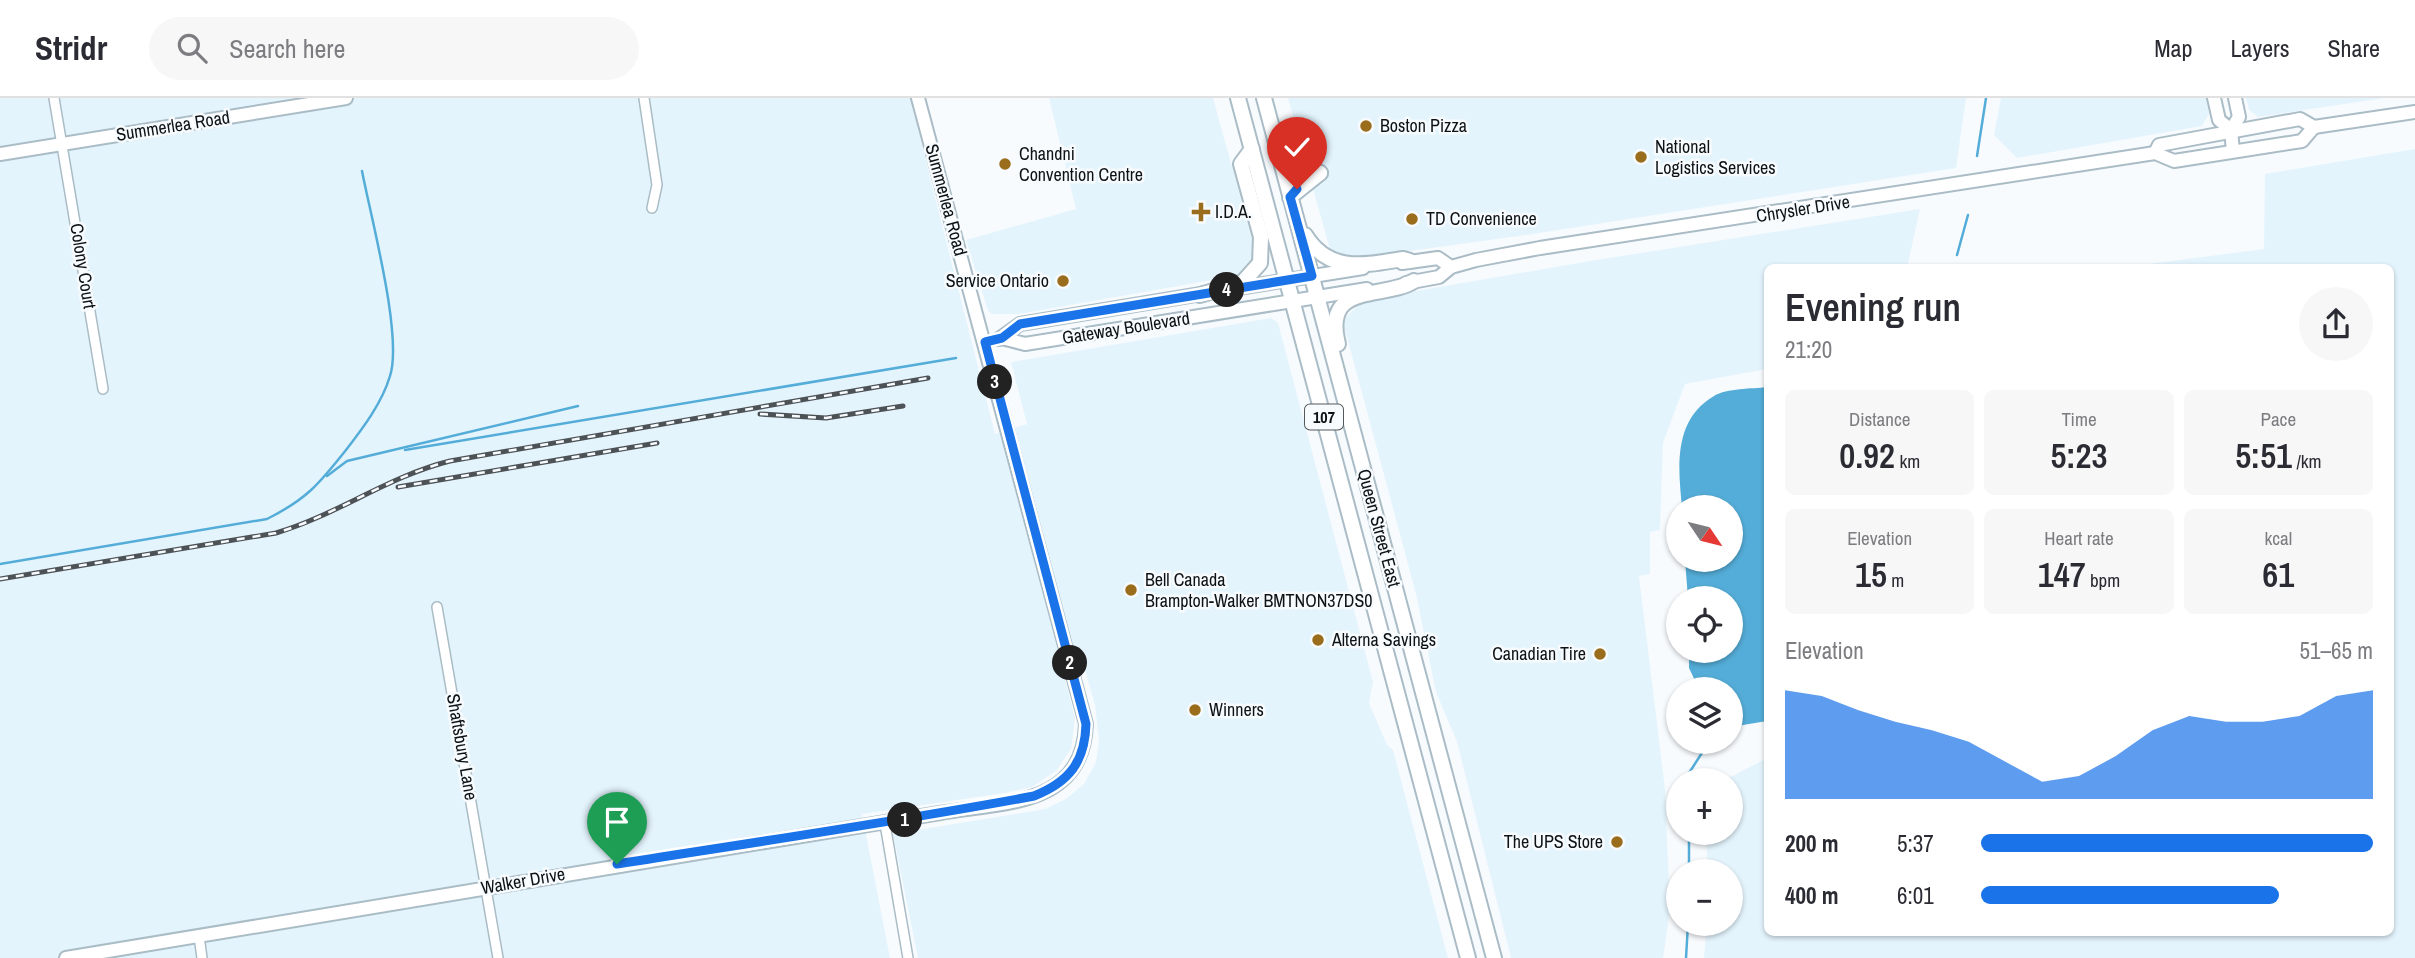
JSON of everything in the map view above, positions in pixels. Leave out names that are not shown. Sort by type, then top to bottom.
[{"type":"main road","name":"Queen Street East","points":[[1238,98],[1468,958]]},
{"type":"main road","name":"Queen Street East","points":[[1264,98],[1494,958]]},
{"type":"main road","points":[[1200,295],[1243,282],[1260,263],[1261,237],[1241,164],[1252,149]]},
{"type":"main road","points":[[1278,153],[1294,172],[1320,173],[1290,197],[1310,243],[1332,261],[1352,267],[1403,259],[1410,261]]},
{"type":"main road","points":[[1343,392],[1349,382],[1335,329],[1342,308],[1358,294],[1407,285],[1414,281]]},
{"type":"street","name":"Colony Court","points":[[54,98],[103,389]]},
{"type":"street","name":"Summerlea Road","points":[[0,154],[346,98]]},
{"type":"street","points":[[644,98],[657,185],[652,208]]},
{"type":"street","name":"Summerlea Road","points":[[918,98],[985,342]]},
{"type":"street","points":[[2214,98],[2219,120],[2231,130]]},
{"type":"street","points":[[2233,151],[2231,130],[2239,117],[2235,98]]},
{"type":"street","name":"Chrysler Drive","points":[[2155,153],[2159,145],[2231,130],[2300,119],[2314,127],[2415,111]]},
{"type":"street","name":"Chrysler Drive","points":[[1293,301],[1440,277],[1451,267],[1527,251],[2155,153],[2174,161],[2302,141],[2314,127]]},
{"type":"street","name":"Chrysler Drive","points":[[1312,276],[1438,258],[1451,267]]},
{"type":"street","name":"Gateway Boulevard","points":[[985,342],[1002,338],[1020,324],[1312,276]]},
{"type":"street","name":"Gateway Boulevard","points":[[1002,338],[1025,344],[1293,301]]},
{"type":"street","name":"Walker Drive","points":[[66,958],[825,830],[885,824],[1034,796],[1053,788],[1076,767],[1086,740],[1086,724],[985,342]]},
{"type":"street","name":"Shaftsbury Lane","points":[[437,607],[498,958]]},
{"type":"street","points":[[885,824],[908,958]]},
{"type":"street","points":[[199,936],[202,958]]},
{"type":"shaded area","points":[[0,98],[910,98],[995,434],[1027,424],[1011,362],[1271,318],[1278,323],[1373,682],[1369,703],[1387,745],[1393,750],[1448,958],[918,958],[893,834],[1045,809],[1066,799],[1084,784],[1096,762],[1099,741],[1095,705],[1085,670],[1064,674],[1075,719],[1071,749],[1056,771],[1032,787],[862,814],[890,958],[0,958]]},
{"type":"shaded area","points":[[1049,98],[1213,98],[1255,250],[1252,262],[1241,275],[1019,314],[992,314],[988,311],[966,240],[1076,209]]},
{"type":"shaded area","points":[[1288,98],[1966,98],[1956,168],[1526,235],[1352,259],[1330,250]]},
{"type":"shaded area","points":[[2001,98],[2206,98],[2209,114],[2202,126],[2017,158],[1994,135]]},
{"type":"shaded area","points":[[2246,98],[2384,98],[2258,117],[2249,110]]},
{"type":"shaded area","points":[[2415,149],[2415,958],[1704,958],[1706,936],[1743,936],[1743,859],[1707,859],[1707,845],[1743,845],[1743,771],[1764,760],[1764,936],[2394,936],[2394,264],[2149,264],[2264,249],[2265,174]]},
{"type":"shaded area","points":[[1920,209],[1908,264],[1764,264],[1764,370],[1685,384],[1663,443],[1660,530],[1650,532],[1650,574],[1639,576],[1665,789],[1668,859],[1666,936],[1663,958],[1511,958],[1457,742],[1436,692],[1416,594],[1344,326],[1346,317],[1364,300]]},
{"type":"water","points":[[1764,387],[1764,722],[1743,725],[1743,677],[1693,677],[1689,668],[1689,663],[1743,663],[1743,586],[1687,586],[1686,572],[1743,572],[1743,495],[1681,495],[1680,461],[1685,431],[1701,406],[1719,393]]},
{"type":"waterway","points":[[1977,156],[1986,98]]},
{"type":"waterway","points":[[0,564],[267,519],[292,505],[320,482],[377,405],[387,386],[393,358],[389,306],[362,171]]},
{"type":"waterway","points":[[1957,255],[1968,215]]},
{"type":"waterway","points":[[405,450],[956,358]]},
{"type":"waterway","points":[[327,476],[347,461],[578,406]]},
{"type":"waterway","points":[[1692,768],[1701,754]]},
{"type":"waterway","points":[[1689,845],[1689,859]]},
{"type":"waterway","points":[[1686,958],[1687,936]]},
{"type":"railway","points":[[0,579],[276,533],[406,476],[450,461],[928,378]]},
{"type":"railway","points":[[760,414],[826,418],[903,406]]},
{"type":"railway","points":[[398,487],[657,443]]},
{"type":"place","name":"Boston Pizza","points":[[1366,126]]},
{"type":"place","name":"National Logistics Services","points":[[1641,157]]},
{"type":"place","name":"Chandni Convention Centre","points":[[1005,164]]},
{"type":"place","name":"I.D.A.","points":[[1201,212]]},
{"type":"place","name":"TD Convenience","points":[[1412,219]]},
{"type":"place","name":"Service Ontario","points":[[1063,281]]},
{"type":"place","name":"Bell Canada Brampton-Walker BMTNON37DS0","points":[[1131,590]]},
{"type":"place","name":"Alterna Savings","points":[[1318,640]]},
{"type":"place","name":"Canadian Tire","points":[[1600,654]]},
{"type":"place","name":"Winners","points":[[1195,710]]},
{"type":"place","name":"The UPS Store","points":[[1617,842]]},
{"type":"route","points":[[617,864],[825,830],[885,824],[1034,796],[1053,788],[1072,774],[1081,760],[1086,740],[1086,724],[985,342],[1002,338],[1020,324],[1312,276],[1290,197],[1297,189]]}]
